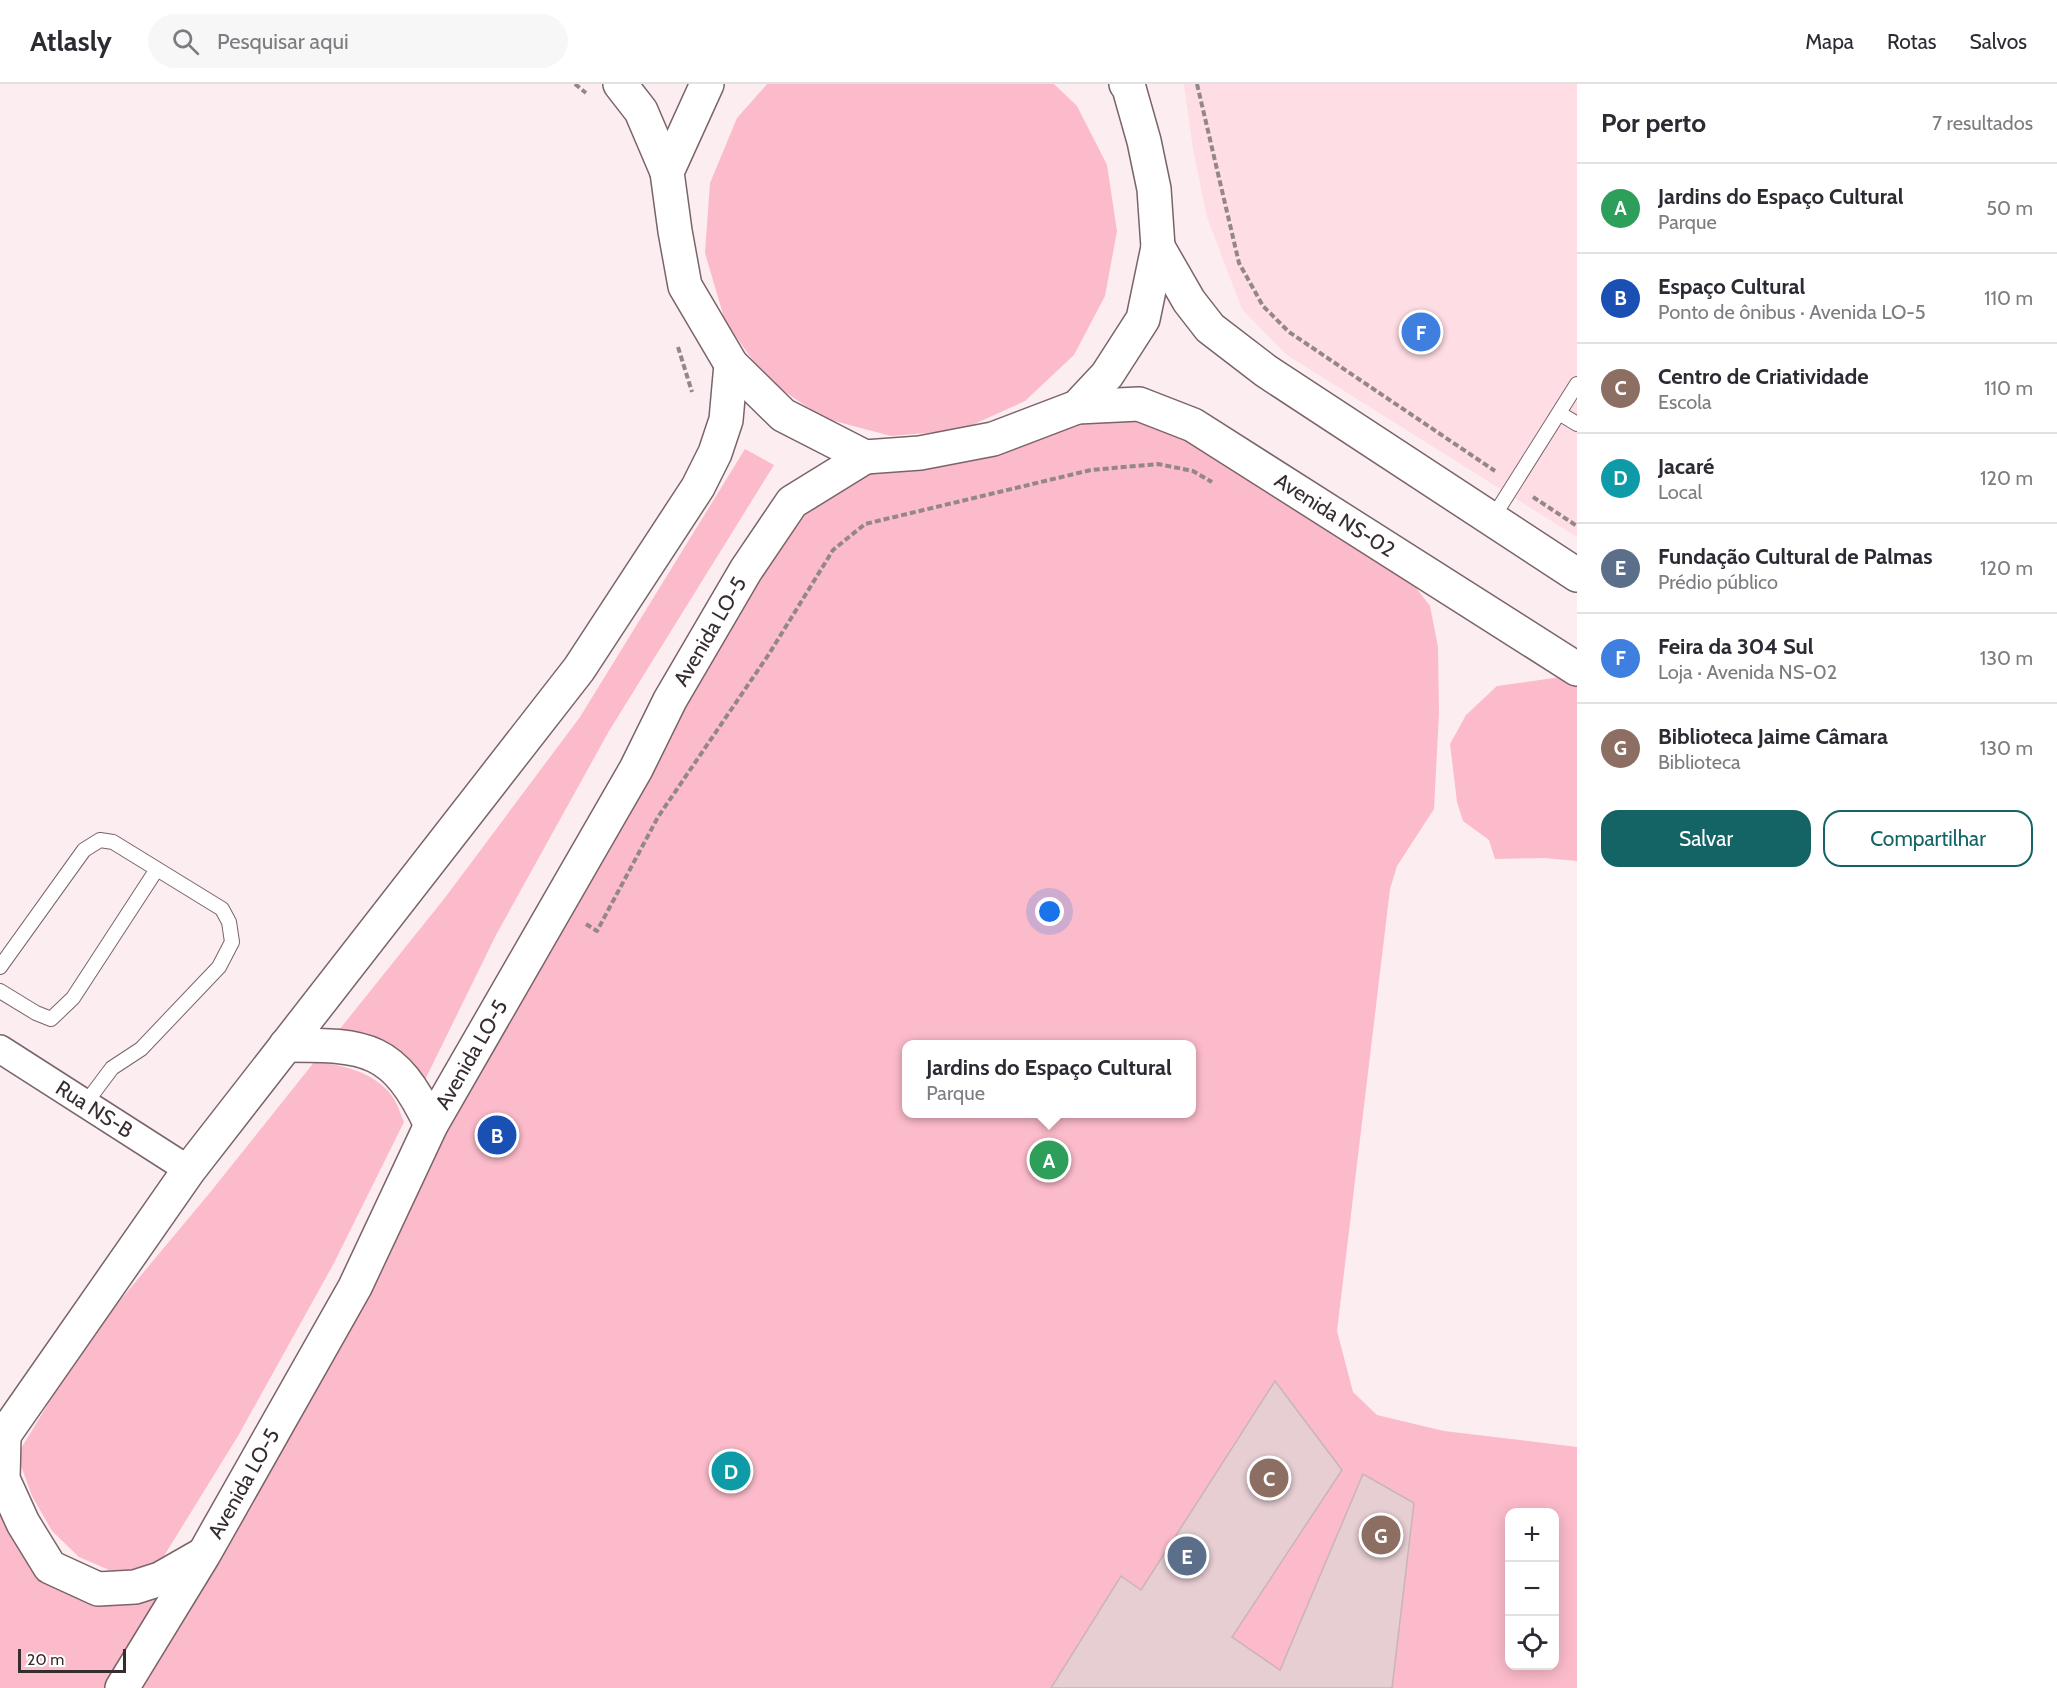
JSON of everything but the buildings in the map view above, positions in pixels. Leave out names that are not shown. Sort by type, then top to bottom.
[{"type":"main road","points":[[620,84],[641,111],[666,172],[685,286],[730,364],[783,415],[865,456],[920,453],[993,439],[1077,407],[1107,375],[1143,319],[1158,247],[1154,189],[1144,141],[1128,85]]},
{"type":"main road","points":[[666,172],[707,84]]},
{"type":"main road","points":[[1158,247],[1189,302],[1210,328],[1266,371],[1577,574]]},
{"type":"main road","points":[[204,1554],[160,1579],[135,1587],[98,1589],[50,1567],[23,1523],[3,1479],[2,1438],[189,1170],[579,669],[615,616],[698,487],[715,453],[726,420],[730,364]]},
{"type":"main road","name":"Avenida NS-02","points":[[1077,407],[1139,404],[1193,425],[1577,669]]},
{"type":"main road","name":"Avenida LO-5","points":[[123,1688],[204,1554],[355,1287],[431,1125],[636,769],[670,700],[746,570],[792,502],[865,456]]},
{"type":"main road","points":[[286,1045],[357,1048],[372,1053],[400,1073],[421,1103],[431,1125]]},
{"type":"street","name":"Rua NS-B","points":[[0,1049],[189,1170]]},
{"type":"lane","points":[[1492,519],[1577,384]]},
{"type":"lane","points":[[1559,413],[1577,424]]},
{"type":"lane","points":[[0,967],[84,850],[100,840],[113,842],[222,909],[229,922],[232,942],[219,967],[141,1049],[112,1068],[85,1104]]},
{"type":"lane","points":[[0,991],[36,1013],[51,1019],[73,998],[157,868]]},
{"type":"path","points":[[575,84],[591,98]]},
{"type":"path","points":[[1197,84],[1239,263],[1263,306],[1289,332],[1577,526]]},
{"type":"path","points":[[676,342],[694,399]]},
{"type":"path","points":[[557,908],[597,931],[658,817],[769,654],[833,550],[865,524],[1091,470],[1158,464],[1193,471],[1222,488]]},
{"type":"shaded area","points":[[767,84],[1054,84],[1077,106],[1107,165],[1117,231],[1105,296],[1074,355],[1025,401],[961,430],[891,436],[823,418],[765,378],[725,321],[705,253],[710,183],[737,118]]},
{"type":"shaded area","points":[[1184,84],[1577,84],[1577,537],[1287,355],[1242,309],[1207,217],[1193,149]]},
{"type":"shaded area","points":[[1135,415],[1190,432],[1396,562],[1430,606],[1438,647],[1439,713],[1434,809],[1397,866],[1390,889],[1337,1331],[1353,1392],[1377,1415],[1444,1431],[1577,1447],[1577,1688],[134,1688],[441,1130],[797,509],[869,468],[1080,420]]},
{"type":"shaded area","points":[[745,449],[774,465],[609,731],[496,935],[421,1088],[403,1057],[387,1042],[369,1036],[335,1035],[444,899],[580,717]]},
{"type":"shaded area","points":[[1568,676],[1577,681],[1577,861],[1544,858],[1495,859],[1489,840],[1463,821],[1457,802],[1450,744],[1466,715],[1497,686]]},
{"type":"shaded area","points":[[315,1061],[355,1070],[373,1079],[391,1095],[404,1122],[334,1263],[238,1436],[151,1577],[109,1570],[79,1557],[52,1531],[32,1496],[17,1455],[87,1340],[208,1195]]},
{"type":"shaded area","points":[[0,1496],[45,1579],[192,1566],[113,1688],[0,1688]]},
{"type":"place","name":"Feira da 304 Sul","points":[[1421,332]]},
{"type":"place","name":"Espaço Cultural","points":[[497,1135]]},
{"type":"place","name":"Jardins do Espaço Cultural","points":[[1049,1160]]},
{"type":"place","name":"Jacaré","points":[[731,1471]]},
{"type":"place","name":"Centro de Criatividade","points":[[1269,1478]]},
{"type":"place","name":"Biblioteca Jaime Câmara","points":[[1381,1535]]},
{"type":"place","name":"Fundação Cultural de Palmas","points":[[1187,1556]]}]
